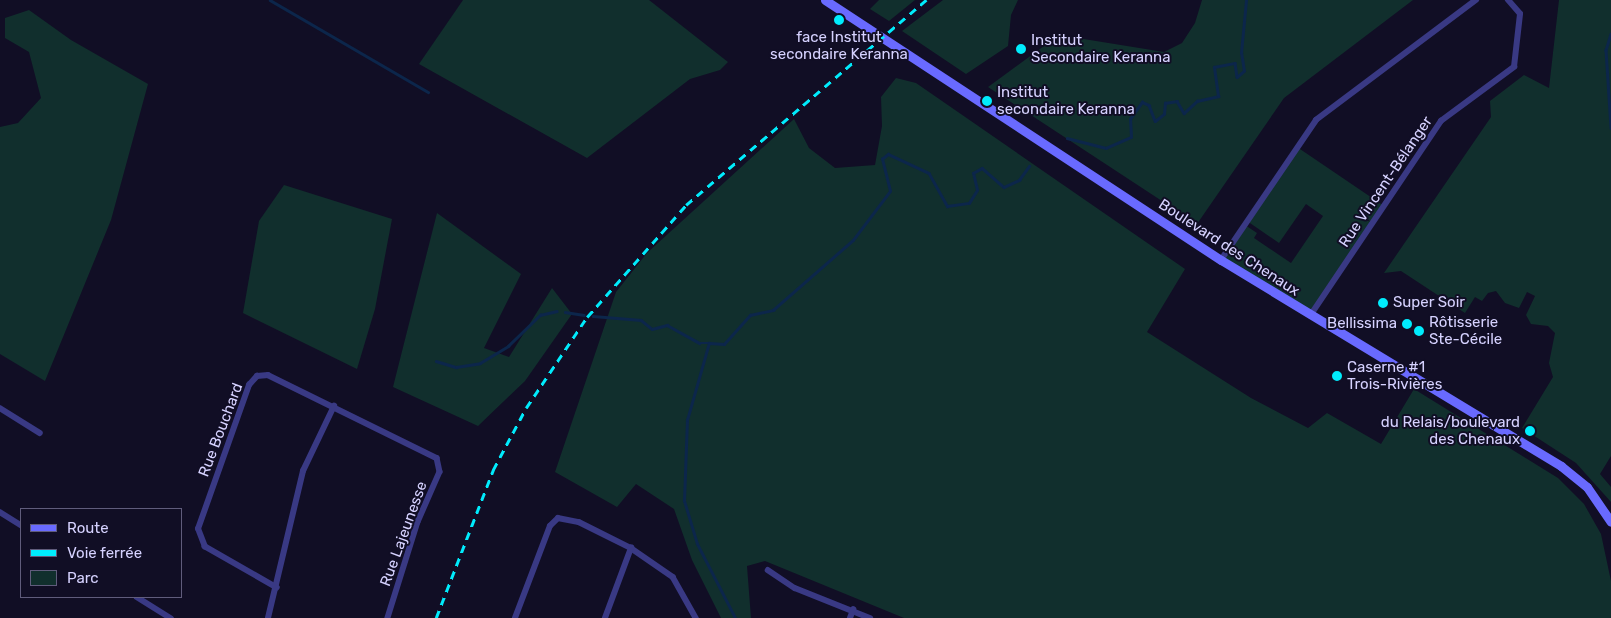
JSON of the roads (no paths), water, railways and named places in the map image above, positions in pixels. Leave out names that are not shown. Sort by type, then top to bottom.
[{"type":"main road","name":"Boulevard des Chenaux","points":[[825,0],[1221,260],[1310,316],[1561,466],[1587,487],[1611,522]]},
{"type":"street","points":[[1221,260],[1316,120],[1476,0]]},
{"type":"street","name":"Rue Vincent-Bélanger","points":[[1310,316],[1441,121],[1514,67],[1520,14],[1508,0]]},
{"type":"street","name":"Rue Bouchard","points":[[277,588],[206,547],[198,529],[249,385],[257,376],[268,375],[437,458]]},
{"type":"street","points":[[268,618],[277,588],[303,471],[334,406]]},
{"type":"street","points":[[0,408],[40,433]]},
{"type":"street","name":"Rue Lajeunesse","points":[[388,618],[418,522],[440,472],[437,458]]},
{"type":"street","points":[[0,512],[20,523]]},
{"type":"street","points":[[515,618],[550,526],[558,518],[578,522],[631,548],[672,577],[696,618]]},
{"type":"street","points":[[605,618],[631,548]]},
{"type":"street","points":[[768,570],[795,588],[870,618]]},
{"type":"street","points":[[139,598],[171,618]]},
{"type":"street","points":[[850,618],[853,610]]},
{"type":"waterway","points":[[270,0],[428,92]]},
{"type":"waterway","points":[[1067,138],[1106,148],[1131,137],[1130,119],[1142,102],[1149,105],[1155,121],[1164,114],[1165,103],[1177,101],[1184,113],[1197,101],[1218,96],[1214,67],[1235,63],[1237,77],[1244,71],[1241,53],[1246,0]]},
{"type":"waterway","points":[[1611,34],[1606,50],[1611,128]]},
{"type":"waterway","points":[[735,618],[697,544],[684,501],[687,420],[709,343],[724,344],[750,315],[773,310],[853,240],[890,191],[882,159],[888,154],[929,173],[947,206],[969,203],[977,190],[973,173],[982,168],[1004,187],[1019,180],[1029,166]]},
{"type":"waterway","points":[[436,361],[456,367],[480,363],[508,346],[540,315],[557,311]]},
{"type":"waterway","points":[[565,312],[584,315]]},
{"type":"waterway","points":[[593,316],[641,320],[652,329],[667,325],[699,343],[709,343]]},
{"type":"railway","points":[[436,618],[493,470],[526,408],[587,317],[686,205],[926,0]]},
{"type":"place","name":"face Institut secondaire Keranna","points":[[839,20]]},
{"type":"place","name":"Institut Secondaire Keranna","points":[[1021,49]]},
{"type":"place","name":"Institut secondaire Keranna","points":[[987,101]]},
{"type":"place","name":"Super Soir","points":[[1383,303]]},
{"type":"place","name":"Bellissima","points":[[1407,324]]},
{"type":"place","name":"Rôtisserie Ste-Cécile","points":[[1419,331]]},
{"type":"place","name":"Caserne #1 Trois-Rivières","points":[[1337,376]]},
{"type":"place","name":"du Relais/boulevard des Chenaux","points":[[1530,431]]}]
